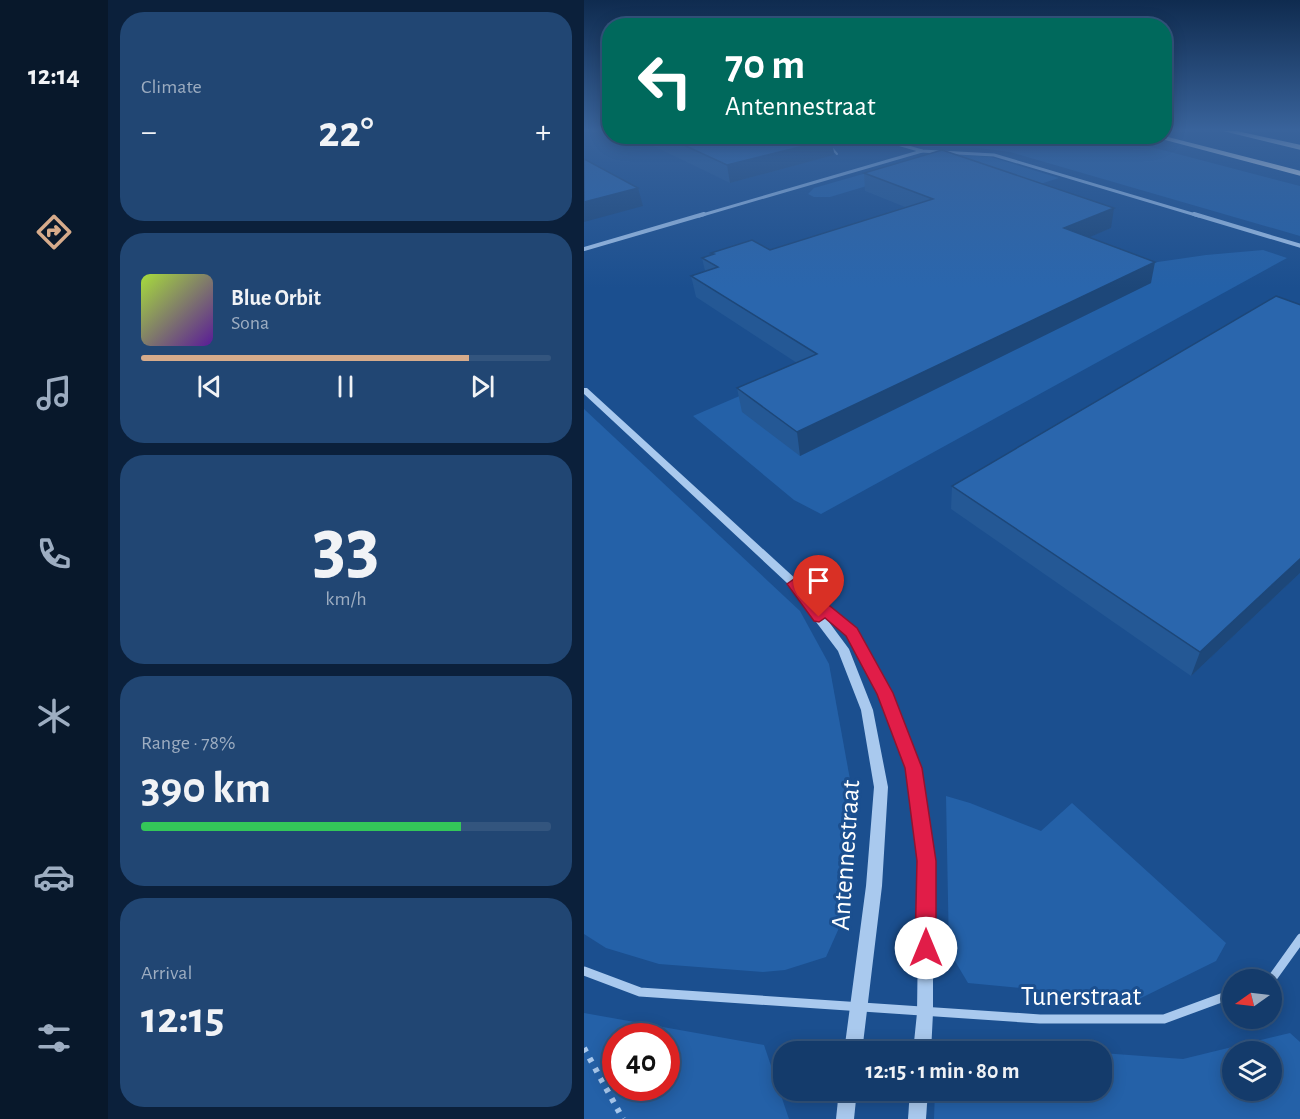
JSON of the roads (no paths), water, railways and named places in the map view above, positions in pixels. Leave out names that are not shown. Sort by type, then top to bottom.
[{"type":"street","points":[[584,249],[811,183]]},
{"type":"street","points":[[1089,183],[1301,246]]},
{"type":"street","name":"Antennestraat","points":[[584,390],[794,584],[852,632],[885,693],[914,768],[926,861],[923,1041]]},
{"type":"street","name":"Antennestraat","points":[[794,584],[843,649],[867,710],[881,786],[874,886],[854,1041]]},
{"type":"street","points":[[1279,969],[1301,938]]},
{"type":"street","points":[[584,971],[640,992],[925,1013]]},
{"type":"street","name":"Tunerstraat","points":[[925,1013],[1040,1020],[1164,1018],[1222,998]]},
{"type":"street","points":[[845,1119],[847,1101]]},
{"type":"street","points":[[917,1119],[918,1101]]}]
